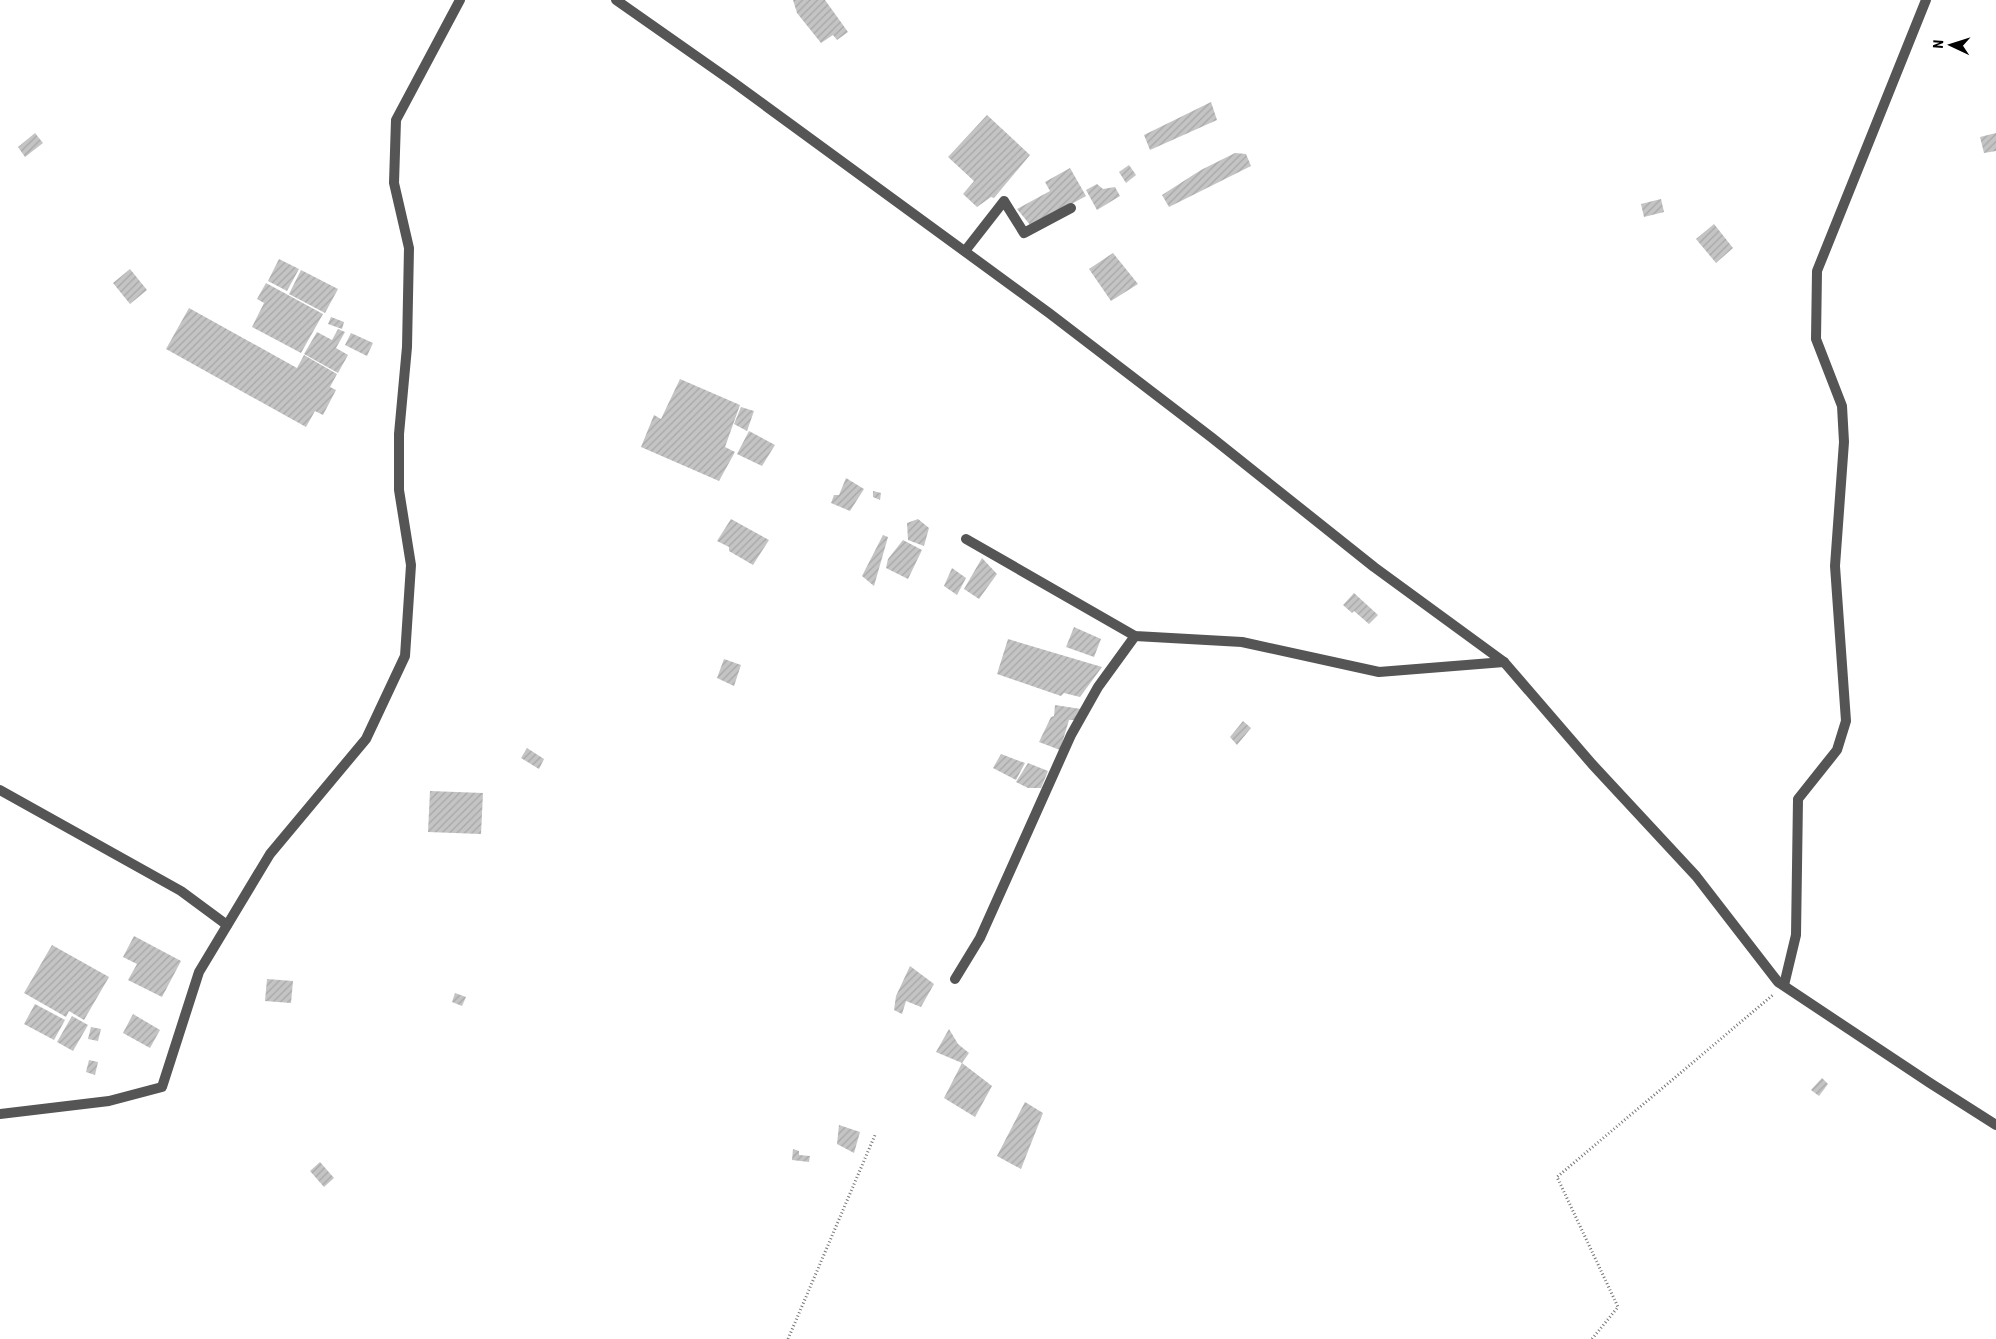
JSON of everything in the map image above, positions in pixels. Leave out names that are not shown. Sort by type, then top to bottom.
[{"type":"street","points":[[0,1114],[109,1102],[162,1087],[199,972],[270,854],[366,739],[406,656],[411,564],[399,490],[399,434],[407,347],[409,248],[394,183],[396,120],[460,0]]},
{"type":"street","points":[[616,0],[733,82],[1049,313],[1211,437],[1374,567],[1504,662],[1592,764],[1696,876],[1778,982],[1930,1084],[1996,1125]]},
{"type":"street","points":[[1784,985],[1796,935],[1798,799],[1837,750],[1846,721],[1835,566],[1844,442],[1842,406],[1816,339],[1817,271],[1926,0]]},
{"type":"street","points":[[965,251],[1004,201],[1024,233],[1071,208]]},
{"type":"street","points":[[966,539],[1135,636],[1242,642],[1379,672],[1504,662]]},
{"type":"street","points":[[955,979],[980,938],[1071,735],[1098,687],[1135,636]]},
{"type":"street","points":[[0,790],[181,891],[227,925]]},
{"type":"path","points":[[1592,1339],[1618,1307],[1556,1178],[1784,985]]},
{"type":"path","points":[[788,1339],[875,1135]]},
{"type":"building","points":[[793,0],[825,0],[848,32],[837,40],[833,35],[821,43],[797,13]]},
{"type":"building","points":[[1211,102],[1217,120],[1150,150],[1144,135]]},
{"type":"building","points":[[987,115],[1030,155],[994,198],[991,197],[977,207],[963,194],[974,181],[948,157]]},
{"type":"building","points":[[35,133],[43,143],[25,157],[18,147]]},
{"type":"building","points":[[1996,133],[1996,151],[1984,153],[1980,137]]},
{"type":"building","points":[[1235,153],[1246,154],[1251,166],[1169,207],[1162,195],[1201,170]]},
{"type":"building","points":[[1129,165],[1136,175],[1126,183],[1119,172]]},
{"type":"building","points":[[1070,168],[1086,196],[1031,226],[1017,209],[1050,191],[1045,182]]},
{"type":"building","points":[[1097,184],[1103,189],[1115,187],[1120,196],[1097,210],[1086,190]]},
{"type":"building","points":[[1661,199],[1664,212],[1644,217],[1641,204]]},
{"type":"building","points":[[1714,224],[1733,248],[1716,263],[1696,239]]},
{"type":"building","points":[[1113,253],[1138,284],[1111,301],[1089,269]]},
{"type":"building","points":[[279,259],[299,269],[287,291],[268,281]]},
{"type":"building","points":[[130,269],[147,290],[130,304],[113,283]]},
{"type":"building","points":[[301,270],[338,289],[325,313],[289,294]]},
{"type":"building","points":[[266,283],[323,314],[301,353],[252,327],[264,303],[257,299]]},
{"type":"building","points":[[189,308],[297,368],[304,355],[337,374],[330,387],[336,390],[323,415],[315,411],[306,427],[166,349]]},
{"type":"building","points":[[331,317],[344,322],[342,329],[328,324]]},
{"type":"building","points":[[338,329],[345,332],[336,348],[348,355],[338,373],[304,354],[317,332],[332,340]]},
{"type":"building","points":[[351,333],[373,343],[367,356],[345,345]]},
{"type":"building","points":[[680,379],[740,405],[725,447],[735,452],[719,481],[641,447],[654,415],[661,419]]},
{"type":"building","points":[[741,407],[754,411],[747,431],[734,424]]},
{"type":"building","points":[[749,431],[775,445],[762,466],[737,454]]},
{"type":"building","points":[[846,478],[864,489],[850,511],[831,503],[834,495],[839,495]]},
{"type":"building","points":[[873,491],[881,493],[880,500],[873,497]]},
{"type":"building","points":[[731,519],[769,540],[753,565],[729,551],[729,547],[717,541]]},
{"type":"building","points":[[918,519],[929,528],[924,546],[908,540],[907,523]]},
{"type":"building","points":[[883,535],[888,537],[874,586],[862,576]]},
{"type":"building","points":[[903,540],[922,550],[908,579],[886,568],[888,559]]},
{"type":"building","points":[[982,558],[997,574],[979,599],[964,589]]},
{"type":"building","points":[[952,568],[966,578],[957,595],[944,586]]},
{"type":"building","points":[[1354,593],[1378,615],[1369,624],[1354,611],[1352,613],[1343,605]]},
{"type":"building","points":[[1074,627],[1101,639],[1094,657],[1066,647]]},
{"type":"building","points":[[1008,639],[1102,667],[1080,697],[1064,693],[1061,696],[997,674]]},
{"type":"building","points":[[724,659],[741,665],[734,686],[717,678]]},
{"type":"building","points":[[1055,705],[1081,709],[1077,720],[1069,720],[1060,750],[1039,742],[1051,717],[1054,716]]},
{"type":"building","points":[[1243,721],[1251,728],[1237,745],[1230,737]]},
{"type":"building","points":[[527,748],[544,759],[539,769],[521,758]]},
{"type":"building","points":[[1001,754],[1025,763],[1016,780],[993,768]]},
{"type":"building","points":[[1028,763],[1048,771],[1041,788],[1028,788],[1016,782]]},
{"type":"building","points":[[430,791],[483,793],[481,834],[428,832]]},
{"type":"building","points":[[134,936],[181,961],[162,997],[128,980],[137,964],[123,957]]},
{"type":"building","points":[[52,945],[109,977],[84,1020],[69,1011],[66,1017],[24,993]]},
{"type":"building","points":[[910,966],[934,984],[921,1007],[906,1001],[902,1014],[894,1010],[896,996]]},
{"type":"building","points":[[267,979],[293,981],[291,1003],[265,1001]]},
{"type":"building","points":[[455,993],[466,997],[462,1006],[452,1002]]},
{"type":"building","points":[[35,1004],[65,1020],[54,1040],[24,1024]]},
{"type":"building","points":[[133,1014],[160,1030],[150,1048],[123,1033]]},
{"type":"building","points":[[72,1016],[88,1025],[73,1051],[57,1042]]},
{"type":"building","points":[[91,1027],[101,1029],[98,1041],[88,1039]]},
{"type":"building","points":[[949,1029],[958,1044],[969,1053],[962,1063],[936,1052]]},
{"type":"building","points":[[89,1060],[98,1062],[95,1075],[86,1072]]},
{"type":"building","points":[[962,1063],[992,1086],[975,1117],[944,1098]]},
{"type":"building","points":[[1822,1078],[1828,1084],[1819,1096],[1811,1090]]},
{"type":"building","points":[[1025,1102],[1043,1113],[1021,1169],[997,1156]]},
{"type":"building","points":[[839,1125],[860,1132],[854,1153],[837,1144]]},
{"type":"building","points":[[793,1149],[799,1151],[799,1155],[810,1156],[809,1162],[792,1160]]},
{"type":"building","points":[[320,1162],[334,1178],[324,1187],[310,1171]]}]
